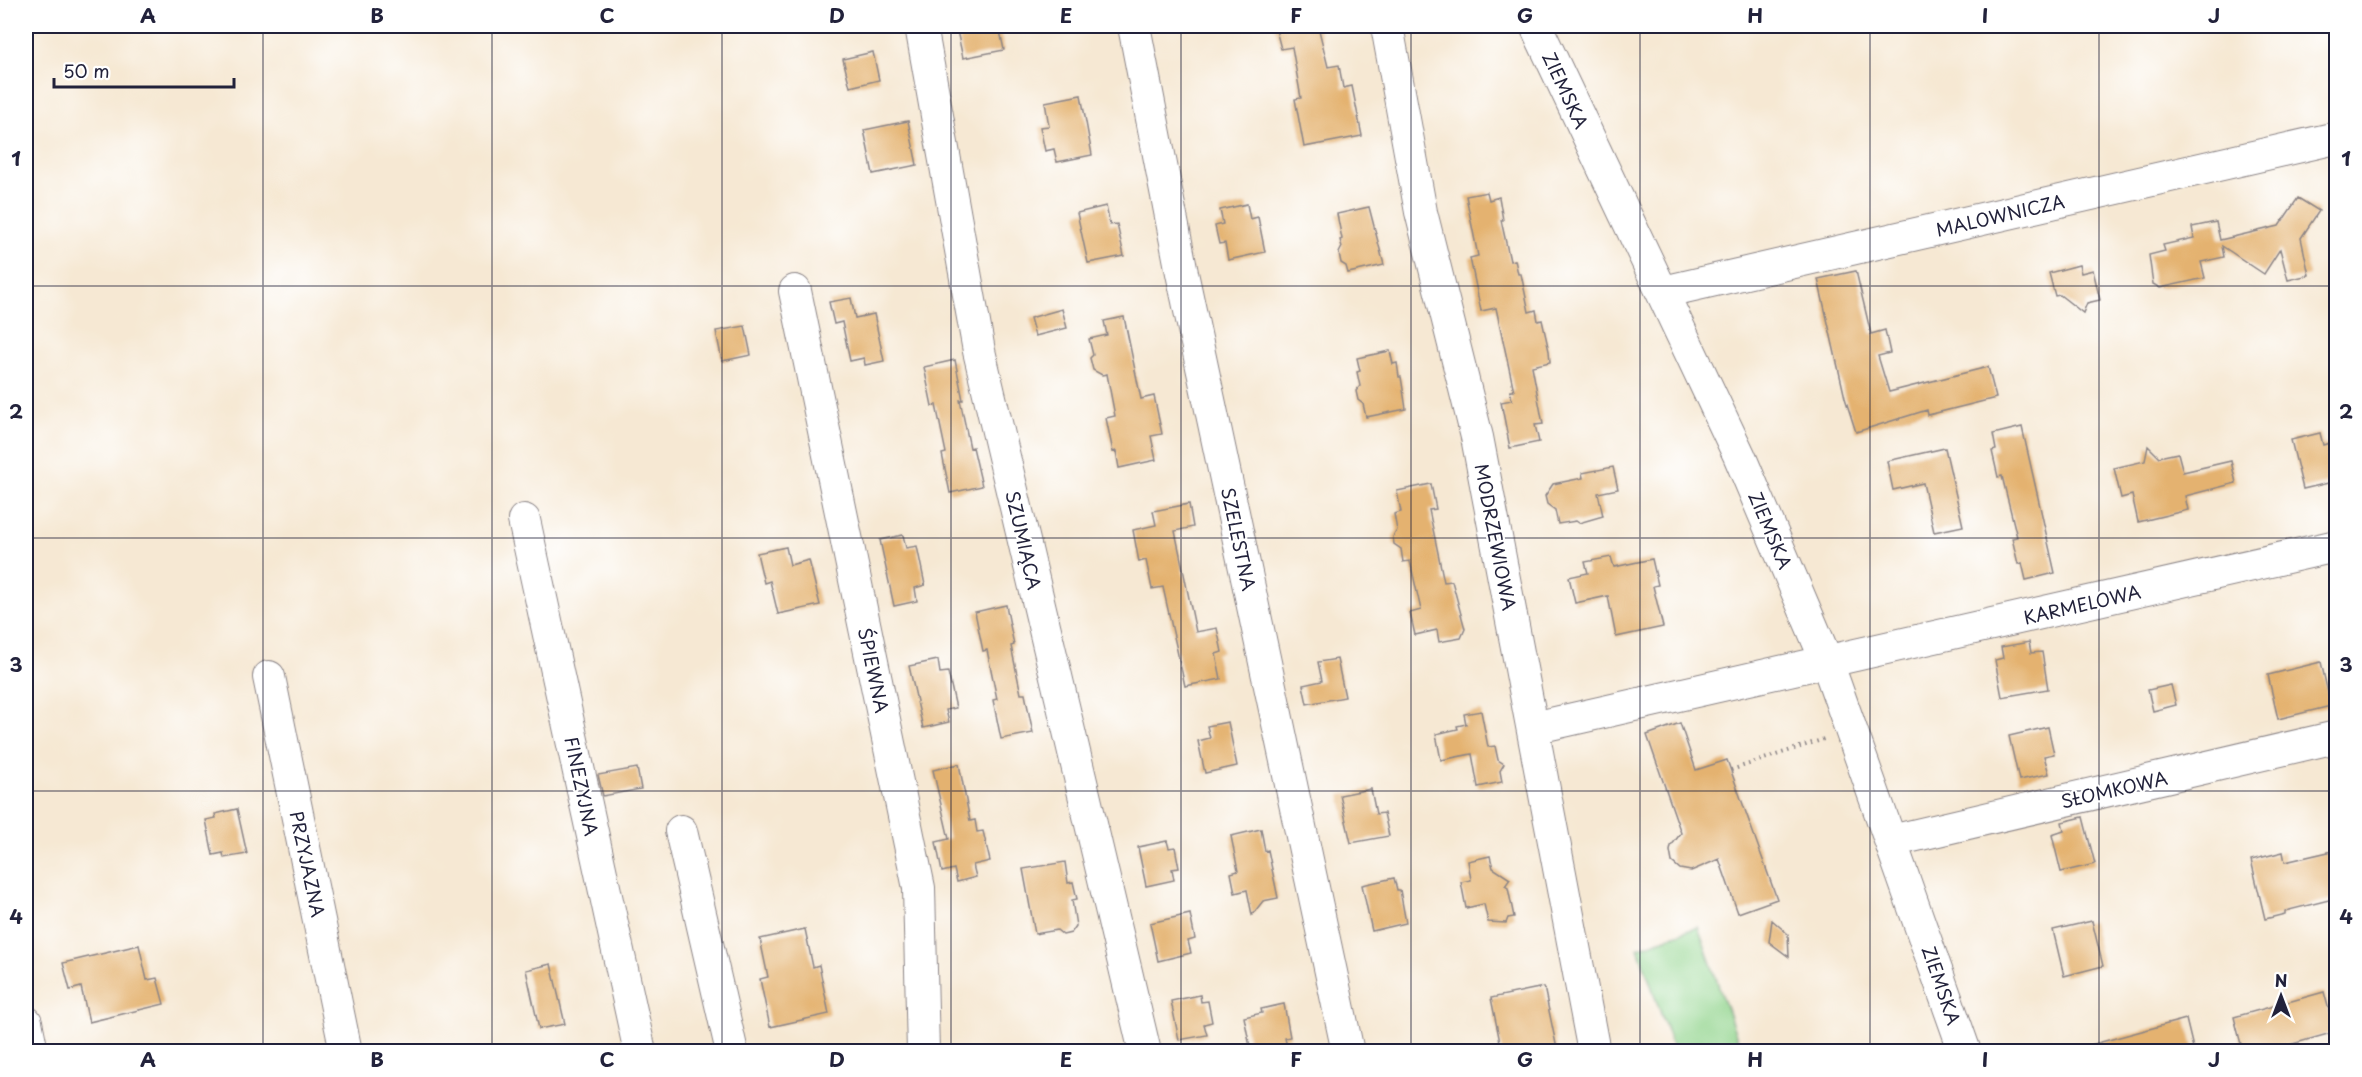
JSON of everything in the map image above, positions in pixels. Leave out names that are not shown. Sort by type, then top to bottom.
[{"type":"street","name":"SZUMIĄCA","points":[[921,26],[979,351],[1145,1052]]},
{"type":"street","name":"SZELESTNA","points":[[1134,26],[1182,273],[1348,1052]]},
{"type":"street","name":"MODRZEWIOWA","points":[[1387,26],[1421,212],[1477,437],[1594,1052]]},
{"type":"street","name":"ZIEMSKA","points":[[1536,26],[1739,455],[1827,662],[1965,1052]]},
{"type":"street","name":"MALOWNICZA","points":[[1663,292],[2337,138]]},
{"type":"street","name":"ŚPIEWNA","points":[[795,291],[919,888],[923,1052]]},
{"type":"street","name":"FINEZYJNA","points":[[524,520],[640,1052]]},
{"type":"street","name":"KARMELOWA","points":[[1533,728],[2337,546]]},
{"type":"street","name":"PRZYJAZNA","points":[[269,677],[346,1052]]},
{"type":"street","name":"SŁOMKOWA","points":[[1892,841],[2337,737]]},
{"type":"street","points":[[681,831],[732,1052]]},
{"type":"street","points":[[26,1022],[32,1052]]},
{"type":"path","points":[[1731,770],[1836,735]]},
{"type":"green space","points":[[1698,927],[1741,1049],[1735,1051],[1674,1051],[1638,948]]},
{"type":"building","points":[[956,26],[999,26],[1004,50],[963,58]]},
{"type":"building","points":[[1275,26],[1318,26],[1328,67],[1339,65],[1343,88],[1352,86],[1362,136],[1304,147],[1295,99],[1301,98],[1292,47],[1281,49]]},
{"type":"building","points":[[873,52],[879,80],[850,87],[843,59]]},
{"type":"building","points":[[1081,95],[1092,155],[1057,162],[1054,149],[1045,151],[1040,127],[1049,126],[1045,102]]},
{"type":"building","points":[[908,121],[917,165],[873,174],[864,130]]},
{"type":"building","points":[[1487,192],[1489,200],[1499,197],[1503,220],[1501,220],[1510,261],[1515,260],[1518,274],[1521,274],[1529,312],[1536,310],[1538,321],[1542,320],[1550,362],[1532,366],[1543,424],[1535,425],[1539,442],[1510,448],[1501,402],[1512,400],[1510,391],[1514,391],[1496,308],[1481,311],[1470,258],[1478,256],[1466,196]]},
{"type":"building","points":[[2298,198],[2319,211],[2301,238],[2309,275],[2288,280],[2280,249],[2264,274],[2222,246],[2224,257],[2201,262],[2205,278],[2160,288],[2153,284],[2149,255],[2165,251],[2163,245],[2194,238],[2192,227],[2216,222],[2220,240],[2279,226]]},
{"type":"building","points":[[1247,204],[1250,219],[1258,217],[1265,252],[1228,260],[1225,243],[1219,244],[1215,226],[1223,224],[1220,210]]},
{"type":"building","points":[[1106,206],[1110,225],[1117,224],[1124,256],[1088,263],[1077,213]]},
{"type":"building","points":[[1369,207],[1384,265],[1348,273],[1346,266],[1341,263],[1339,253],[1342,239],[1337,214]]},
{"type":"building","points":[[2079,265],[2081,273],[2093,270],[2100,300],[2087,303],[2083,313],[2060,295],[2055,296],[2049,273]]},
{"type":"building","points":[[1856,271],[1871,334],[1885,330],[1890,353],[1878,356],[1889,392],[1988,367],[1996,398],[1928,415],[1927,410],[1856,432],[1845,398],[1818,279]]},
{"type":"building","points":[[851,298],[855,318],[874,314],[884,361],[865,365],[864,358],[850,361],[842,322],[834,324],[829,302]]},
{"type":"building","points":[[1062,309],[1067,328],[1035,336],[1030,318]]},
{"type":"building","points":[[1124,317],[1141,399],[1154,396],[1162,434],[1151,436],[1156,460],[1119,468],[1106,418],[1115,416],[1107,374],[1102,375],[1093,370],[1090,358],[1093,355],[1089,339],[1107,335],[1104,321]]},
{"type":"building","points":[[745,326],[751,355],[722,361],[716,331]]},
{"type":"building","points":[[1390,351],[1393,364],[1397,363],[1399,377],[1401,377],[1406,409],[1366,417],[1363,404],[1358,400],[1356,391],[1360,386],[1357,358]]},
{"type":"building","points":[[955,360],[970,448],[973,447],[982,486],[950,493],[942,454],[946,453],[936,405],[932,406],[924,367]]},
{"type":"building","points":[[2022,427],[2055,573],[2026,580],[2022,563],[2018,564],[2012,538],[2017,537],[2002,476],[1998,477],[1992,451],[1996,450],[1993,434]]},
{"type":"building","points":[[2320,433],[2323,445],[2333,442],[2333,445],[2337,444],[2337,481],[2303,489],[2291,440]]},
{"type":"building","points":[[2148,446],[2159,457],[2178,453],[2183,472],[2231,461],[2236,483],[2185,496],[2188,510],[2138,522],[2132,495],[2121,498],[2114,468],[2145,461]]},
{"type":"building","points":[[1945,448],[1963,526],[1934,532],[1923,483],[1893,490],[1887,461]]},
{"type":"building","points":[[1613,467],[1618,489],[1598,493],[1603,516],[1579,523],[1576,521],[1558,524],[1555,510],[1547,504],[1545,496],[1553,484],[1583,478],[1582,473]]},
{"type":"building","points":[[1431,484],[1436,509],[1429,510],[1444,582],[1452,581],[1465,629],[1461,638],[1439,642],[1437,630],[1415,635],[1410,613],[1421,610],[1410,561],[1403,562],[1401,549],[1394,544],[1393,537],[1397,530],[1394,514],[1401,512],[1397,491]]},
{"type":"building","points":[[1189,504],[1193,527],[1175,531],[1196,632],[1217,628],[1222,652],[1216,654],[1221,679],[1185,686],[1163,587],[1152,589],[1146,560],[1139,562],[1133,530],[1156,525],[1153,511]]},
{"type":"building","points":[[903,535],[906,548],[917,546],[925,585],[915,588],[917,601],[894,606],[880,540]]},
{"type":"building","points":[[786,547],[790,565],[809,560],[820,605],[778,614],[770,581],[764,583],[757,553]]},
{"type":"building","points":[[1611,557],[1614,567],[1652,559],[1658,585],[1653,586],[1663,627],[1616,637],[1608,596],[1575,603],[1569,577],[1588,573],[1585,562]]},
{"type":"building","points":[[1006,605],[1014,645],[1011,646],[1021,694],[1025,694],[1033,733],[1001,739],[993,700],[997,699],[987,650],[983,651],[975,612]]},
{"type":"building","points":[[2029,642],[2031,653],[2042,652],[2048,689],[2002,697],[1995,660],[2003,658],[2001,647]]},
{"type":"building","points":[[1337,659],[1345,697],[1307,704],[1303,685],[1322,681],[1318,662]]},
{"type":"building","points":[[938,660],[940,673],[948,672],[956,708],[946,710],[949,722],[923,728],[909,666]]},
{"type":"building","points":[[2321,662],[2331,706],[2278,719],[2268,675]]},
{"type":"building","points":[[2171,685],[2176,705],[2153,711],[2148,690]]},
{"type":"building","points":[[1481,711],[1488,747],[1495,746],[1498,760],[1504,764],[1500,771],[1502,782],[1478,787],[1472,754],[1441,760],[1436,734],[1458,729],[1457,726],[1466,724],[1464,714]]},
{"type":"building","points":[[1228,722],[1237,766],[1205,773],[1198,741],[1210,738],[1207,726]]},
{"type":"building","points":[[1680,723],[1696,770],[1727,760],[1777,899],[1738,913],[1719,859],[1691,871],[1680,869],[1672,862],[1671,846],[1681,833],[1647,735]]},
{"type":"building","points":[[2048,727],[2054,754],[2044,756],[2049,774],[2019,780],[2009,736]]},
{"type":"building","points":[[959,764],[970,821],[975,820],[977,832],[983,831],[990,861],[973,865],[976,877],[957,882],[954,869],[942,872],[936,842],[949,839],[933,770]]},
{"type":"building","points":[[637,768],[641,789],[603,796],[598,775]]},
{"type":"building","points":[[1371,789],[1376,814],[1384,813],[1389,836],[1351,843],[1340,795]]},
{"type":"building","points":[[237,809],[247,854],[224,858],[223,853],[213,855],[206,820],[216,818],[215,814]]},
{"type":"building","points":[[2083,817],[2095,864],[2061,872],[2052,835],[2064,831],[2062,822]]},
{"type":"building","points":[[1261,829],[1278,898],[1263,901],[1252,915],[1247,890],[1235,893],[1231,873],[1238,871],[1231,836]]},
{"type":"building","points":[[1167,841],[1169,848],[1175,847],[1179,868],[1172,869],[1174,880],[1146,886],[1138,847]]},
{"type":"building","points":[[2337,850],[2337,898],[2285,911],[2285,914],[2265,919],[2251,860],[2283,852],[2285,862]]},
{"type":"building","points":[[1490,856],[1493,868],[1510,879],[1505,886],[1508,888],[1514,917],[1508,918],[1506,923],[1488,922],[1484,904],[1466,908],[1461,882],[1471,880],[1468,861]]},
{"type":"building","points":[[1065,862],[1068,883],[1073,882],[1077,899],[1072,900],[1076,926],[1071,933],[1063,935],[1057,930],[1035,934],[1023,869]]},
{"type":"building","points":[[1394,878],[1397,890],[1400,890],[1406,923],[1372,931],[1362,885]]},
{"type":"building","points":[[1190,914],[1195,939],[1188,941],[1191,953],[1158,961],[1150,923]]},
{"type":"building","points":[[1772,920],[1788,934],[1789,957],[1769,942]]},
{"type":"building","points":[[2092,921],[2103,966],[2064,976],[2053,930]]},
{"type":"building","points":[[805,929],[813,967],[819,965],[829,1014],[770,1027],[760,979],[768,977],[760,939]]},
{"type":"building","points":[[139,945],[147,980],[157,978],[164,1004],[89,1022],[81,987],[70,990],[63,963]]},
{"type":"building","points":[[551,964],[565,1024],[539,1029],[526,970]]},
{"type":"building","points":[[1544,987],[1557,1049],[1543,1052],[1502,1052],[1491,998]]},
{"type":"building","points":[[2324,992],[2335,1032],[2264,1052],[2243,1052],[2234,1017]]},
{"type":"building","points":[[1200,995],[1201,1002],[1208,1001],[1212,1022],[1204,1024],[1207,1035],[1179,1040],[1171,1001]]},
{"type":"building","points":[[1284,1004],[1290,1037],[1285,1038],[1288,1052],[1251,1052],[1244,1017],[1262,1013],[1261,1009]]},
{"type":"building","points":[[2186,1019],[2194,1052],[2091,1052],[2090,1045]]}]
